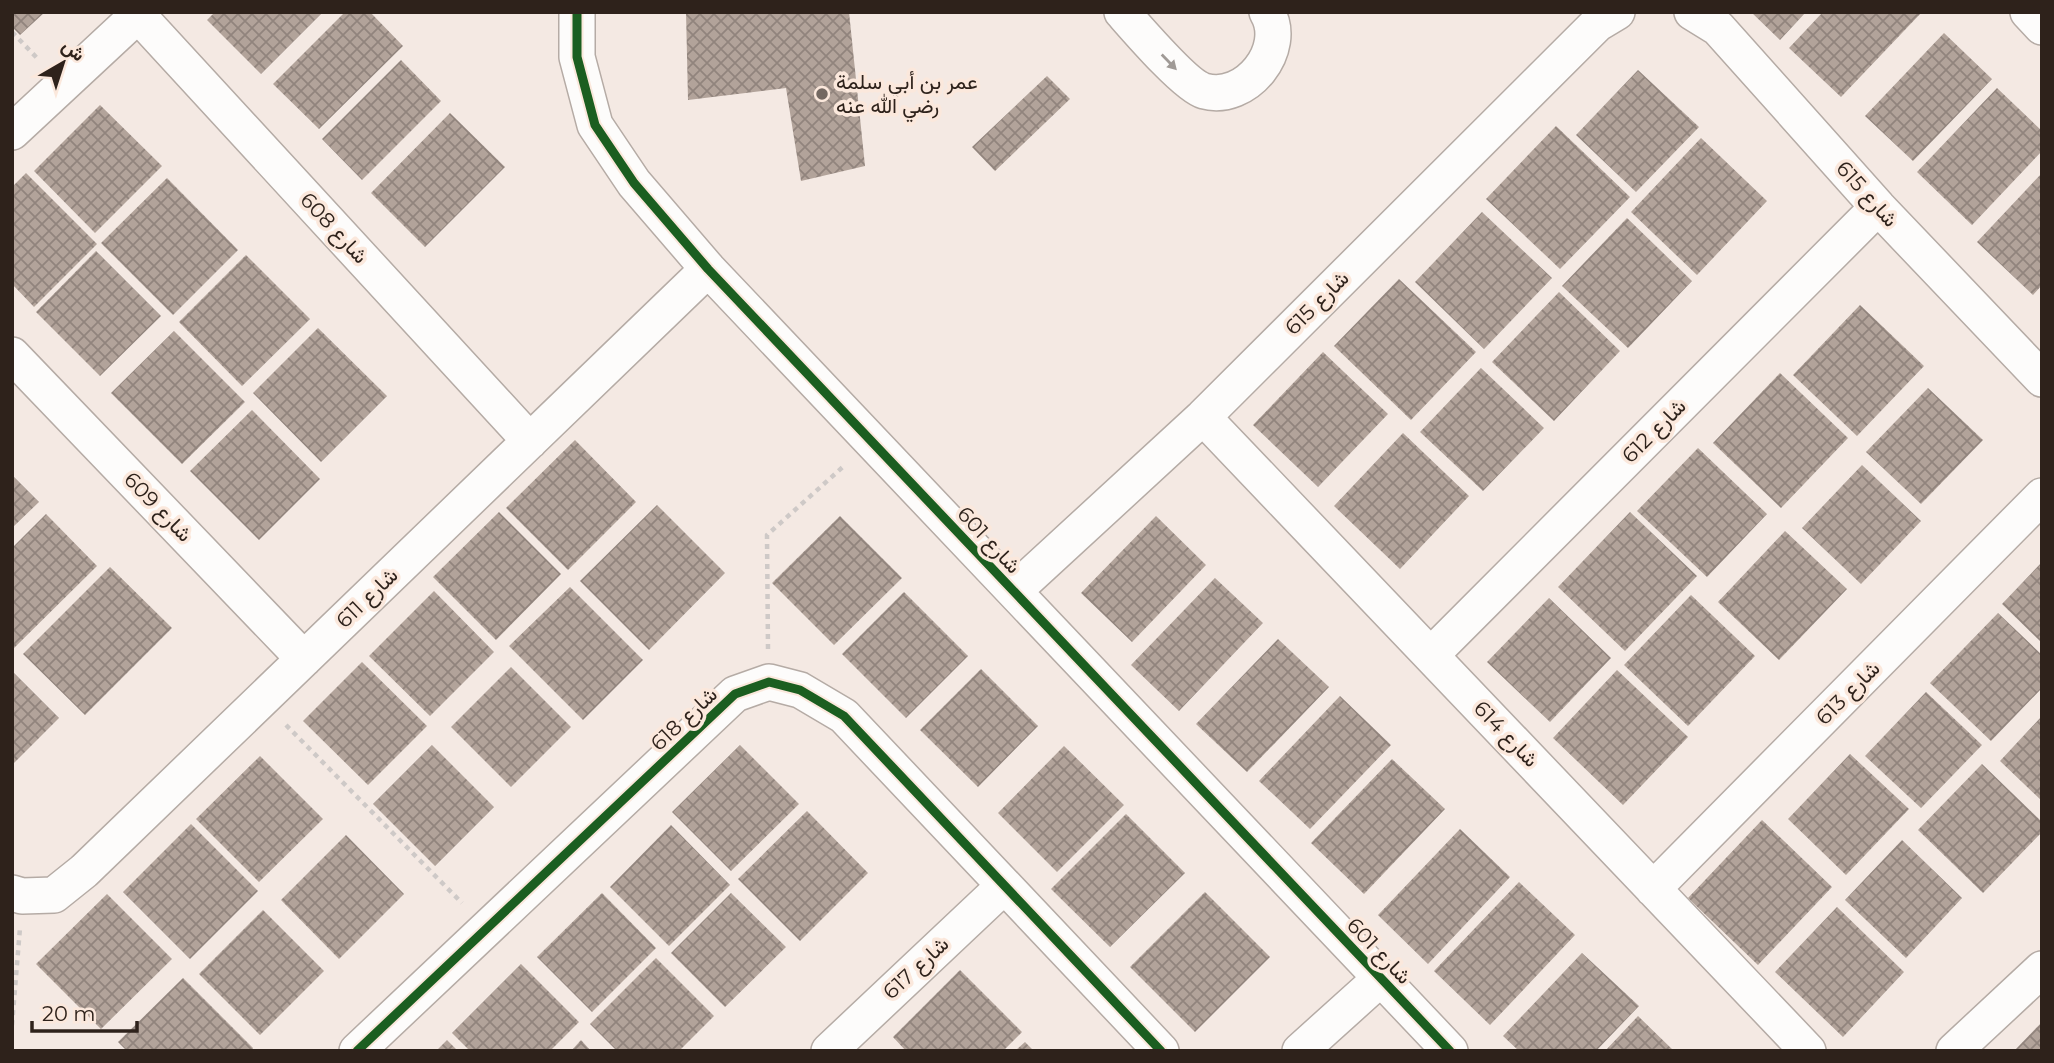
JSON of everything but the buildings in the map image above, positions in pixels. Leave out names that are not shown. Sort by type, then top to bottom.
[{"type":"street","name":"شارع 601","points":[[576,12],[578,57],[595,125],[634,183],[708,269],[1450,1051]]},
{"type":"street","points":[[1122,12],[1182,75],[1203,91],[1225,92],[1247,82],[1266,63],[1273,44],[1274,24],[1268,12]]},
{"type":"street","name":"شارع 615","points":[[1014,591],[1203,417],[1597,24],[1617,12]]},
{"type":"street","name":"شارع 615","points":[[1692,12],[1718,28],[1878,207],[2042,379]]},
{"type":"street","points":[[2028,12],[2042,27]]},
{"type":"street","points":[[12,132],[139,13]]},
{"type":"street","name":"شارع 608","points":[[139,13],[530,441]]},
{"type":"street","name":"شارع 612","points":[[1430,655],[1878,207]]},
{"type":"street","name":"شارع 611","points":[[17,894],[54,895],[84,872],[708,269]]},
{"type":"street","name":"شارع 609","points":[[12,355],[304,659]]},
{"type":"street","name":"شارع 614","points":[[1203,417],[1808,1051]]},
{"type":"street","name":"شارع 613","points":[[1653,889],[2042,496]]},
{"type":"street","points":[[769,682],[800,690],[844,716],[1161,1051]]},
{"type":"street","name":"شارع 618","points":[[357,1051],[735,695],[769,682]]},
{"type":"street","name":"شارع 617","points":[[829,1051],[1004,886]]},
{"type":"street","points":[[1954,1051],[2040,972]]},
{"type":"street","points":[[1300,1051],[1381,978]]},
{"type":"path","points":[[769,682],[767,535],[871,440]]},
{"type":"path","points":[[261,700],[487,929]]},
{"type":"path","points":[[12,1025],[17,894]]},
{"type":"cycle path","points":[[577,12],[577,57],[595,125],[634,183],[708,269],[1450,1051]]},
{"type":"cycle path","points":[[357,1051],[735,694],[769,682],[800,690],[844,716],[1161,1051]]},
{"type":"place","name":"عمر بن أبي سلمة رضي الله عنه","points":[[822,94]]}]
